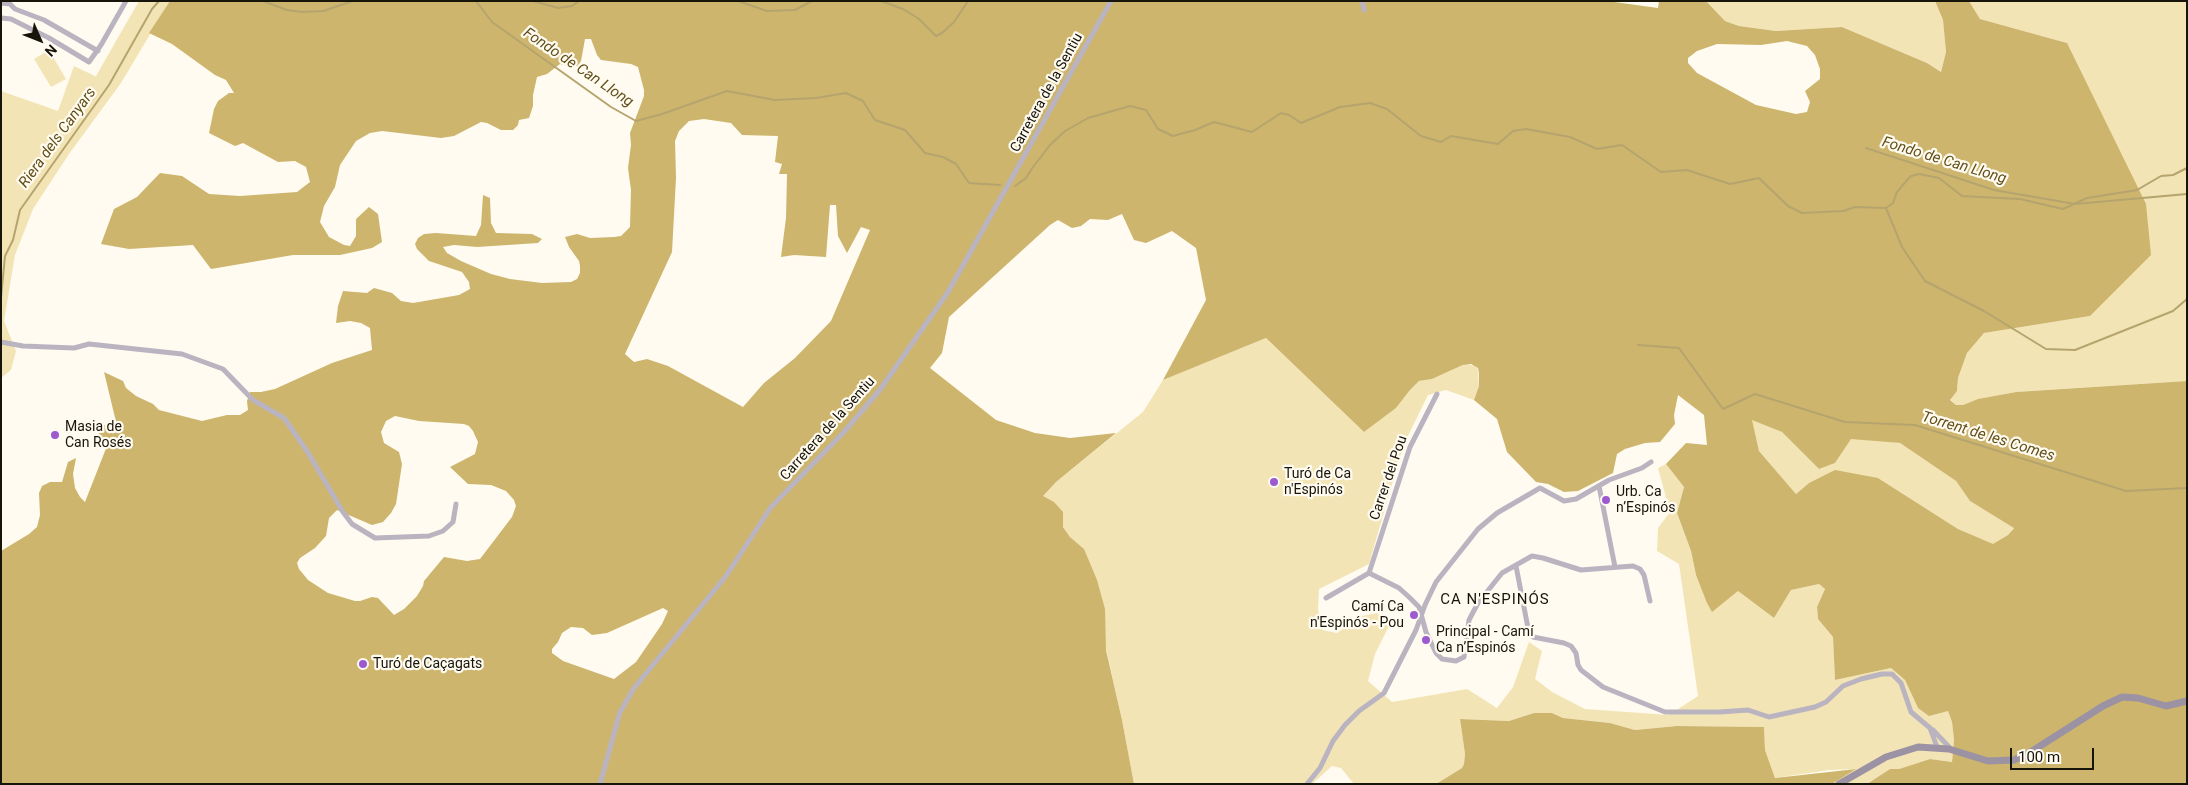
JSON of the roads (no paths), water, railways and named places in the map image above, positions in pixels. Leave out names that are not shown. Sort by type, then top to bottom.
[{"type":"main road","points":[[1845,784],[1905,752],[1937,749],[1952,750],[1988,761],[2014,760],[2030,753],[2114,700],[2128,696],[2166,706],[2187,702]]},
{"type":"main road","points":[[1839,784],[1886,757],[1920,746],[1996,764],[2015,762],[2031,755],[2104,708],[2116,703],[2130,700],[2168,710],[2187,702]]},
{"type":"street","points":[[2,18],[11,20],[49,38],[89,62],[126,1]]},
{"type":"street","name":"Carretera de la Sentiu","points":[[600,784],[620,712],[634,688],[726,576],[771,507],[843,433],[880,391],[948,292],[1110,1]]},
{"type":"street","points":[[1362,1],[1364,10]]},
{"type":"street","points":[[4,4],[13,6],[15,9],[55,26],[98,50]]},
{"type":"street","points":[[11,20],[15,15],[15,9]]},
{"type":"street","points":[[1,342],[23,346],[74,348],[89,344],[182,354],[223,369],[253,400],[284,418],[299,437],[343,512],[352,524],[374,538],[429,536],[443,531],[453,522],[456,504]]},
{"type":"street","name":"Carrer del Pou","points":[[1369,573],[1410,447],[1437,394]]},
{"type":"street","points":[[1307,784],[1320,768],[1333,741],[1345,725],[1384,693],[1422,618],[1425,605],[1440,576],[1469,538],[1497,514],[1540,488],[1558,498],[1570,500],[1581,497],[1599,486],[1651,462]]},
{"type":"street","points":[[1599,486],[1615,567]]},
{"type":"street","points":[[1326,598],[1369,573],[1399,588],[1409,596],[1419,608],[1436,653],[1446,660],[1459,662],[1466,653],[1472,612],[1497,578],[1527,559],[1536,556],[1582,570],[1631,565],[1640,570],[1646,581],[1650,601]]},
{"type":"street","points":[[1516,566],[1525,623],[1529,633],[1533,637],[1570,646],[1576,653],[1578,665],[1596,682],[1653,708],[1665,712],[1748,710],[1769,717],[1815,707],[1826,702],[1849,683],[1873,675],[1887,673],[1896,676],[1899,680],[1911,712],[1952,750]]},
{"type":"street","points":[[1928,727],[1937,749]]},
{"type":"street","points":[[1920,746],[1937,738],[1942,740]]},
{"type":"street","points":[[1937,749],[1942,740]]},
{"type":"waterway","name":"Riera dels Canyars","points":[[1,298],[5,256],[13,240],[20,210],[109,85],[152,9],[159,1]]},
{"type":"waterway","name":"Riera dels Canyars","points":[[263,1],[287,10],[302,12],[323,11],[353,1]]},
{"type":"waterway","name":"Fondo de Can Llong","points":[[476,1],[492,22],[611,107],[636,121],[727,91],[775,100],[816,98],[846,93],[863,101],[875,120],[905,130],[925,153],[943,157],[956,164],[969,183],[1000,185]]},
{"type":"waterway","name":"Riera dels Canyars","points":[[533,1],[558,8],[572,6],[579,1]]},
{"type":"waterway","name":"Riera dels Canyars","points":[[738,1],[767,11],[795,10],[812,1]]},
{"type":"waterway","name":"Riera dels Canyars","points":[[881,1],[903,9],[919,19],[936,36],[954,22],[968,1]]},
{"type":"waterway","name":"Fondo de Can Llong","points":[[1015,186],[1026,178],[1050,145],[1065,131],[1088,118],[1130,106],[1146,110],[1158,129],[1173,136],[1214,122],[1252,132],[1281,113],[1289,115],[1301,123],[1340,107],[1370,103],[1387,109],[1421,136],[1441,142],[1451,136],[1498,144],[1513,131],[1526,129],[1570,137],[1597,149],[1622,145],[1661,172],[1687,170],[1730,184],[1759,178],[1788,206],[1802,213],[1843,211],[1855,207],[1886,208],[1893,203],[1897,192],[1908,179],[1919,174],[1939,178],[1962,196],[2020,199],[2063,209],[2087,198],[2137,190],[2161,176],[2173,175],[2187,168]]},
{"type":"waterway","name":"Fondo de Can Llong","points":[[1866,148],[1994,190],[2075,204],[2187,194]]},
{"type":"waterway","points":[[1886,208],[1902,247],[1925,281],[1984,311],[2046,349],[2075,350],[2173,311],[2187,299]]},
{"type":"waterway","name":"Torrent de les Comes","points":[[1638,345],[1679,348],[1723,409],[1755,394],[1845,422],[1915,425],[2126,491],[2187,488]]},
{"type":"place","name":"Masia de Can Rosés","points":[[55,435]]},
{"type":"place","name":"Turó de Ca n'Espinós","points":[[1274,482]]},
{"type":"place","name":"Urb. Ca n’Espinós","points":[[1606,500]]},
{"type":"place","name":"Camí Ca n'Espinós - Pou","points":[[1414,615]]},
{"type":"place","name":"Principal - Camí Ca n’Espinós","points":[[1426,640]]},
{"type":"place","name":"Turó de Caçagats","points":[[363,664]]},
{"type":"district","name":"CA N'ESPINÓS","points":[[1495,600]]}]
